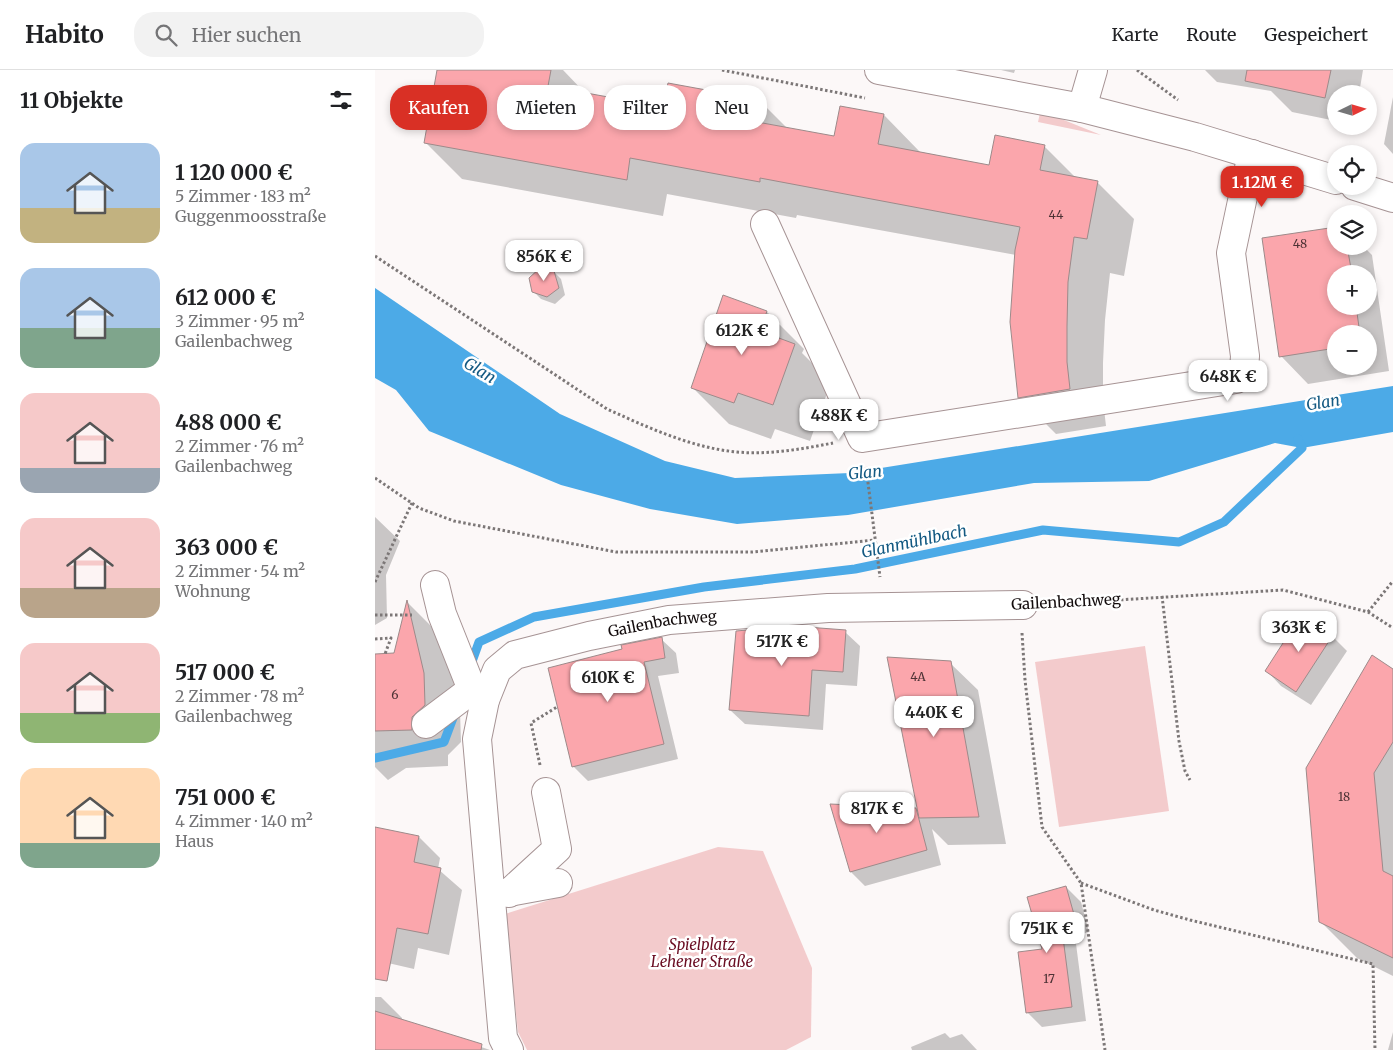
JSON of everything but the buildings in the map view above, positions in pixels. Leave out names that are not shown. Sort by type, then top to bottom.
[{"type":"street","points":[[879,70],[1082,108],[1252,154],[1327,177]]},
{"type":"street","points":[[1082,108],[1093,70]]},
{"type":"street","points":[[765,224],[863,447],[1054,407],[1236,379],[1244,370],[1245,356],[1231,253],[1252,154]]},
{"type":"street","points":[[1377,193],[1393,198]]},
{"type":"street","points":[[435,585],[442,614],[473,688],[436,717]]},
{"type":"street","name":"Gailenbachweg","points":[[509,1050],[503,1038],[500,894],[477,739],[473,688],[515,655],[600,634],[669,620],[828,608],[885,609],[1023,605]]},
{"type":"street","points":[[500,894],[557,849],[545,792]]},
{"type":"street","points":[[500,894],[558,883]]},
{"type":"path","points":[[375,256],[607,409],[647,426],[692,442],[737,452],[863,447],[879,571]]},
{"type":"path","points":[[375,478],[412,503],[454,521],[616,552],[751,552],[875,540]]},
{"type":"path","points":[[375,582],[412,503]]},
{"type":"path","points":[[1368,612],[1393,581]]},
{"type":"path","name":"Gailenbachweg","points":[[1023,605],[1283,590],[1368,612],[1393,628]]},
{"type":"path","points":[[1162,596],[1179,741],[1185,771],[1190,780]]},
{"type":"path","points":[[1023,605],[1025,680],[1042,827],[1081,884],[1105,1050]]},
{"type":"path","points":[[375,615],[418,615]]},
{"type":"path","points":[[375,639],[391,638],[385,654]]},
{"type":"path","points":[[545,792],[531,723],[557,707]]},
{"type":"path","points":[[1081,884],[1154,910],[1189,920],[1373,964],[1375,1050]]},
{"type":"green space","points":[[1040,113],[1049,114],[1101,135],[1038,122]]},
{"type":"green space","points":[[1145,646],[1169,811],[1059,827],[1035,662]]},
{"type":"green space","name":"Spielplatz Lehener Straße","points":[[718,847],[763,851],[812,968],[811,1037],[786,1050],[527,1050],[518,1032],[505,914]]},
{"type":"water","name":"Glan","points":[[375,288],[560,414],[665,461],[735,478],[850,473],[1393,386],[1393,432],[1302,448],[1275,443],[1149,481],[1034,483],[848,515],[737,524],[650,509],[561,485],[429,431],[396,390],[375,378]]},
{"type":"waterway","name":"Glanmühlbach","points":[[470,667],[479,642],[534,617],[704,587],[855,569],[1043,530],[1179,542],[1224,522],[1302,448],[1298,439]]},
{"type":"waterway","points":[[375,758],[444,742],[456,710]]}]
